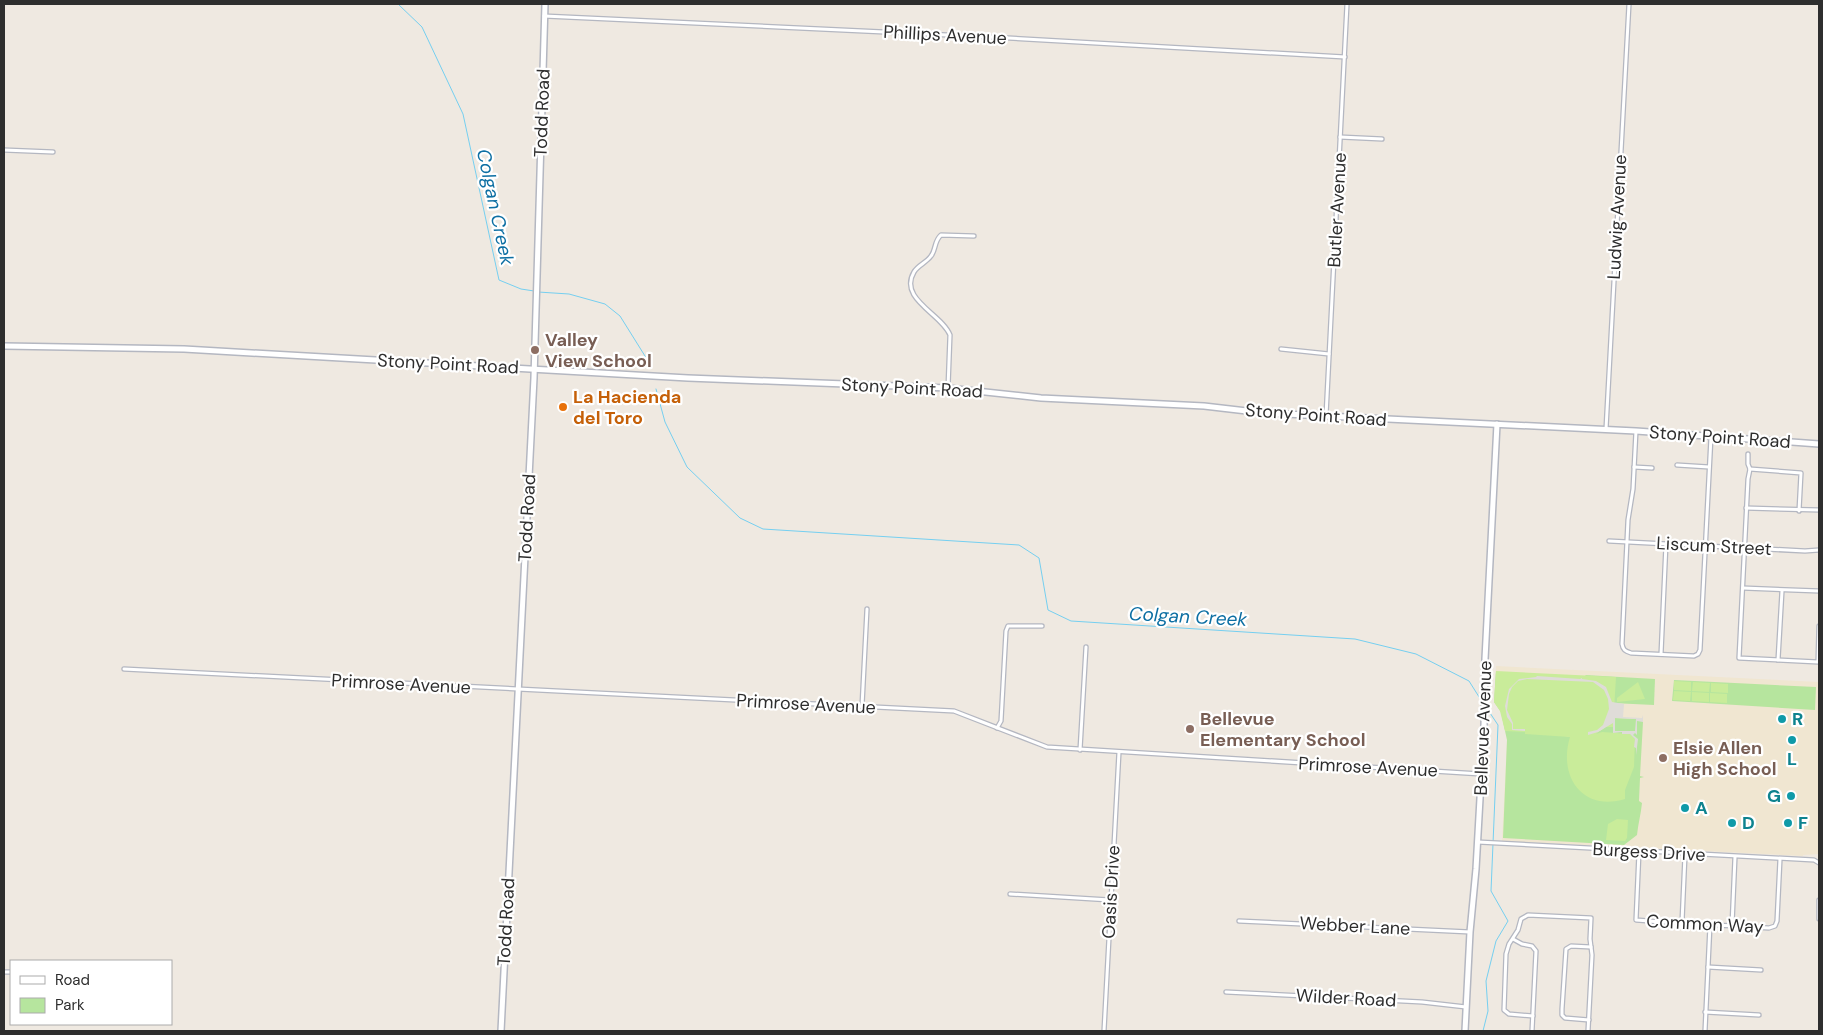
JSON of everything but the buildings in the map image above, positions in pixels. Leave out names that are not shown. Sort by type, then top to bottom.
[{"type":"main road","name":"Todd Road","points":[[501,1031],[534,369],[545,4]]},
{"type":"main road","name":"Stony Point Road","points":[[4,346],[184,348],[697,379],[948,388],[1056,399],[1204,406],[1258,413],[1636,431],[1819,444]]},
{"type":"main road","name":"Bellevue Avenue","points":[[1465,1031],[1470,932],[1482,774],[1497,424]]},
{"type":"street","name":"Butler Avenue","points":[[1326,416],[1348,4]]},
{"type":"street","name":"Ludwig Avenue","points":[[1606,430],[1629,4]]},
{"type":"street","name":"Phillips Avenue","points":[[544,16],[990,37],[1345,57]]},
{"type":"street","points":[[1340,137],[1382,139]]},
{"type":"street","points":[[4,150],[53,152]]},
{"type":"street","points":[[948,388],[950,335],[940,320],[915,297],[911,290],[912,277],[919,266],[930,257],[937,239],[941,235],[974,236]]},
{"type":"street","points":[[1281,349],[1329,354]]},
{"type":"street","points":[[1636,431],[1627,542],[1623,649],[1631,653],[1694,656],[1700,650],[1711,437]]},
{"type":"street","points":[[1748,454],[1750,469],[1746,508],[1739,658],[1818,662],[1819,626]]},
{"type":"street","points":[[1677,466],[1709,467]]},
{"type":"street","points":[[1634,467],[1652,468]]},
{"type":"street","points":[[1750,469],[1801,473],[1799,511]]},
{"type":"street","points":[[1746,508],[1799,511],[1819,510]]},
{"type":"street","name":"Liscum Street","points":[[1609,541],[1819,550]]},
{"type":"street","points":[[1661,654],[1666,544]]},
{"type":"street","points":[[1742,588],[1819,591]]},
{"type":"street","points":[[1778,660],[1782,590]]},
{"type":"street","points":[[862,706],[867,608]]},
{"type":"street","points":[[997,728],[1001,721],[1003,671],[1008,626],[1042,626]]},
{"type":"street","points":[[1080,750],[1086,647]]},
{"type":"street","name":"Primrose Avenue","points":[[124,669],[954,711],[1047,747],[1482,774]]},
{"type":"street","name":"Oasis Drive","points":[[1104,1031],[1119,752]]},
{"type":"street","name":"Burgess Drive","points":[[1478,842],[1780,860],[1814,860],[1819,862]]},
{"type":"street","name":"Common Way","points":[[1639,852],[1636,920],[1710,925],[1769,928],[1775,926],[1777,921],[1780,860]]},
{"type":"street","points":[[1682,922],[1685,854]]},
{"type":"street","points":[[1732,925],[1735,857]]},
{"type":"street","points":[[1010,894],[1110,900]]},
{"type":"street","points":[[1819,900],[1819,919]]},
{"type":"street","points":[[1533,1016],[1509,1014],[1504,1010],[1506,954],[1518,930],[1521,919],[1526,916],[1590,918],[1592,955],[1588,1031]]},
{"type":"street","name":"Webber Lane","points":[[1240,921],[1470,932]]},
{"type":"street","points":[[1704,1031],[1710,925]]},
{"type":"street","points":[[1512,939],[1532,946],[1536,951],[1532,1031]]},
{"type":"street","points":[[1588,1020],[1565,1018],[1562,1012],[1566,949],[1571,946],[1591,947]]},
{"type":"street","points":[[1708,967],[1761,970]]},
{"type":"street","name":"Wilder Road","points":[[1226,992],[1466,1006]]},
{"type":"street","points":[[1705,1012],[1759,1015]]},
{"type":"shaded area","name":"Elsie Allen High School","points":[[1496,666],[1819,682],[1819,854],[1803,856],[1502,841],[1507,740],[1501,712],[1494,702]]},
{"type":"shaded area","points":[[1536,677],[1582,678],[1596,681],[1606,687],[1612,702],[1624,704],[1623,717],[1642,718],[1643,715],[1643,722],[1637,721],[1637,735],[1635,733],[1633,735],[1638,739],[1636,755],[1635,739],[1630,734],[1622,734],[1622,732],[1613,733],[1613,723],[1598,732],[1588,735],[1588,732],[1597,730],[1603,725],[1609,709],[1608,699],[1604,690],[1593,682],[1527,679],[1518,681],[1512,687],[1509,694],[1507,710],[1513,723],[1513,729],[1525,729],[1525,731],[1512,730],[1512,724],[1507,717],[1505,706],[1509,689],[1519,679]],"holes":[[[1615,718],[1636,719],[1635,731],[1615,731]]]},
{"type":"green space","points":[[1496,671],[1532,732],[1581,738],[1581,734],[1592,734],[1600,731],[1614,718],[1640,719],[1643,722],[1640,776],[1644,777],[1640,778],[1639,801],[1642,803],[1637,835],[1624,845],[1503,838],[1507,740],[1501,712],[1494,702]]},
{"type":"green space","points":[[1496,671],[1616,677],[1613,727],[1604,727],[1596,734],[1602,732],[1630,734],[1635,739],[1634,767],[1625,790],[1625,799],[1610,802],[1597,800],[1577,788],[1567,765],[1570,737],[1505,731],[1500,711],[1494,702]]},
{"type":"green space","points":[[1585,675],[1655,679],[1654,705],[1612,703]]},
{"type":"green space","points":[[1674,680],[1816,687],[1815,710],[1672,701]]},
{"type":"green space","points":[[1674,681],[1691,682],[1691,691],[1674,690]]},
{"type":"green space","points":[[1638,682],[1645,699],[1617,702],[1617,698]]},
{"type":"green space","points":[[1693,682],[1710,683],[1709,692],[1692,691]]},
{"type":"green space","points":[[1711,683],[1728,684],[1728,693],[1711,692]]},
{"type":"green space","points":[[1674,691],[1691,692],[1690,701],[1673,700]]},
{"type":"green space","points":[[1692,692],[1709,693],[1709,702],[1692,701]]},
{"type":"green space","points":[[1710,693],[1727,694],[1727,703],[1710,702]]},
{"type":"green space","points":[[1617,819],[1628,820],[1627,838],[1625,841],[1606,840],[1608,824]]},
{"type":"waterway","name":"Colgan Creek","points":[[398,4],[422,27],[463,114],[499,280],[521,289],[534,291]]},
{"type":"waterway","name":"Colgan Creek","points":[[538,292],[569,294],[605,304],[620,316],[650,364]]},
{"type":"waterway","name":"Colgan Creek","points":[[656,389],[665,422],[687,467],[740,518],[763,529],[1019,545],[1039,558],[1048,610],[1071,621],[1355,639],[1416,654],[1469,681],[1481,700]]},
{"type":"waterway","name":"Colgan Creek","points":[[1483,1031],[1488,1011],[1486,981],[1496,941],[1508,921],[1491,891],[1498,725],[1486,707]]},
{"type":"place","name":"Valley View School","points":[[535,350]]},
{"type":"place","name":"La Hacienda del Toro","points":[[563,407]]},
{"type":"place","name":"R","points":[[1782,719]]},
{"type":"place","name":"Bellevue Elementary School","points":[[1190,729]]},
{"type":"place","name":"L","points":[[1792,740]]},
{"type":"place","name":"Elsie Allen High School","points":[[1663,758]]},
{"type":"place","name":"G","points":[[1791,796]]},
{"type":"place","name":"A","points":[[1685,808]]},
{"type":"place","name":"D","points":[[1732,823]]},
{"type":"place","name":"F","points":[[1788,823]]}]
